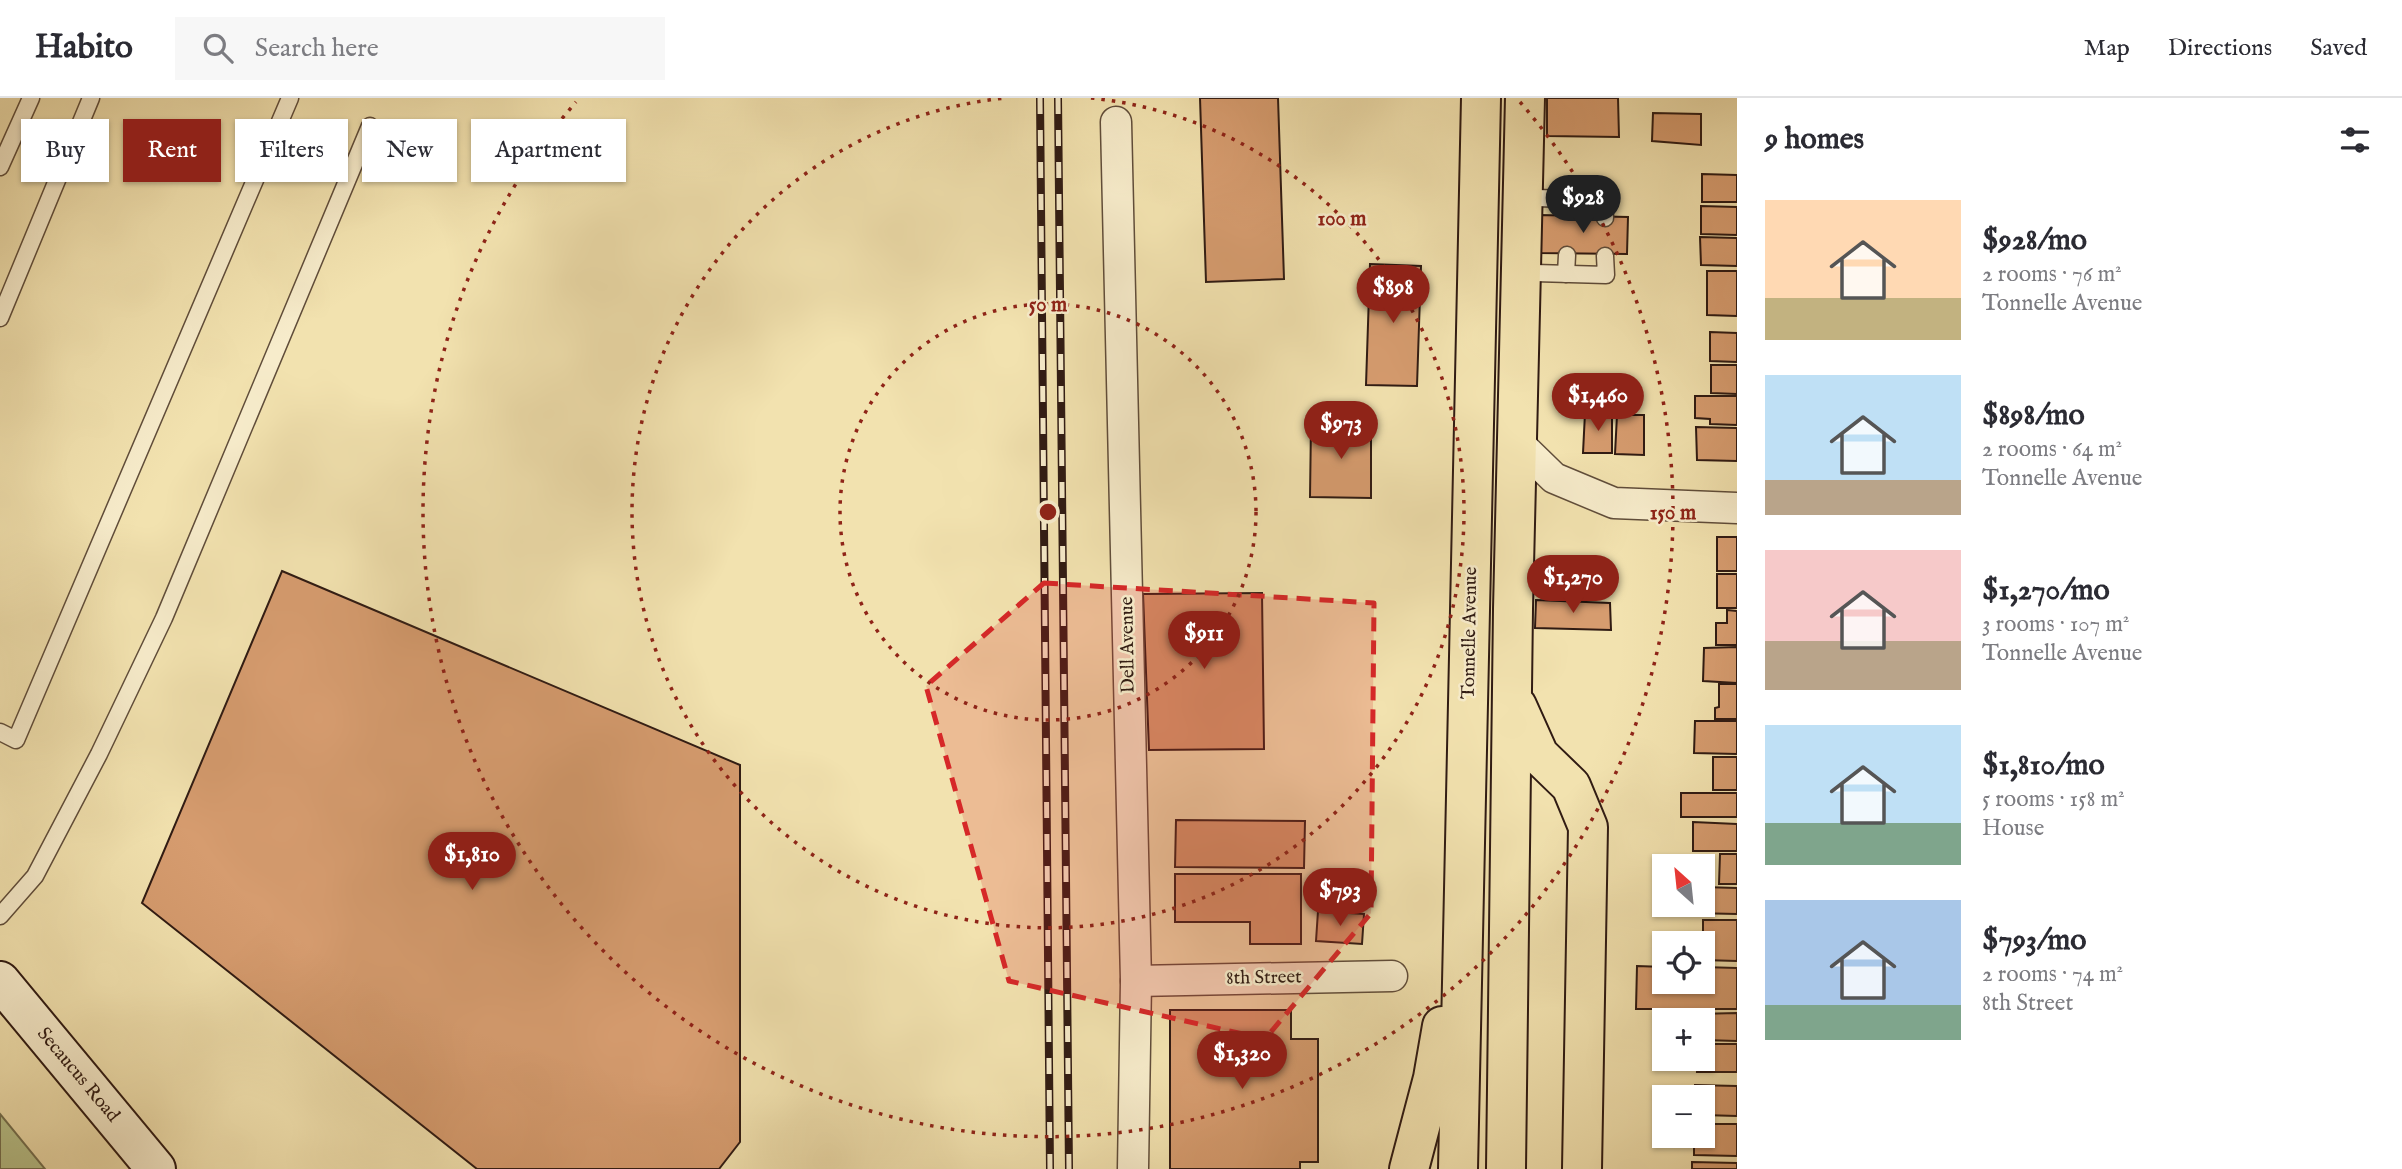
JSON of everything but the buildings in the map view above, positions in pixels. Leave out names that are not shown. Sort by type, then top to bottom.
[{"type":"highway","name":"Tonnelle Avenue","points":[[1458,1169],[1481,98]]},
{"type":"highway","points":[[1506,1169],[1517,442],[1530,335],[1524,159],[1525,98]]},
{"type":"highway","points":[[1513,697],[1539,755],[1571,786],[1588,827],[1582,1169]]},
{"type":"highway","points":[[1409,1169],[1433,1078],[1446,996],[1463,935]]},
{"type":"main road","name":"Secaucus Road","points":[[0,981],[156,1169]]},
{"type":"street","name":"Dell Avenue","points":[[1116,122],[1136,981],[1133,1169]]},
{"type":"street","points":[[1517,442],[1554,478],[1614,503],[1737,508]]},
{"type":"street","name":"8th Street","points":[[1136,981],[1392,976]]},
{"type":"lane","points":[[0,167],[31,98]]},
{"type":"lane","points":[[0,318],[91,98]]},
{"type":"lane","points":[[0,732],[16,740],[290,98]]},
{"type":"lane","points":[[0,915],[35,876],[99,754],[164,618],[362,146]]},
{"type":"lane","points":[[1524,159],[1536,159],[1535,273],[1530,335]]},
{"type":"lane","points":[[1536,198],[1604,200],[1605,218]]},
{"type":"lane","points":[[1568,199],[1568,216]]},
{"type":"lane","points":[[1566,274],[1567,255]]},
{"type":"lane","points":[[1535,273],[1606,275],[1605,256]]},
{"type":"highlighted area","points":[[1044,583],[1374,603],[1371,913],[1265,1039],[1009,981],[926,686]]},
{"type":"green space","points":[[0,1114],[45,1169],[0,1169]]},
{"type":"railway","points":[[1040,98],[1050,1169]]},
{"type":"railway","points":[[1058,98],[1069,1169]]}]
